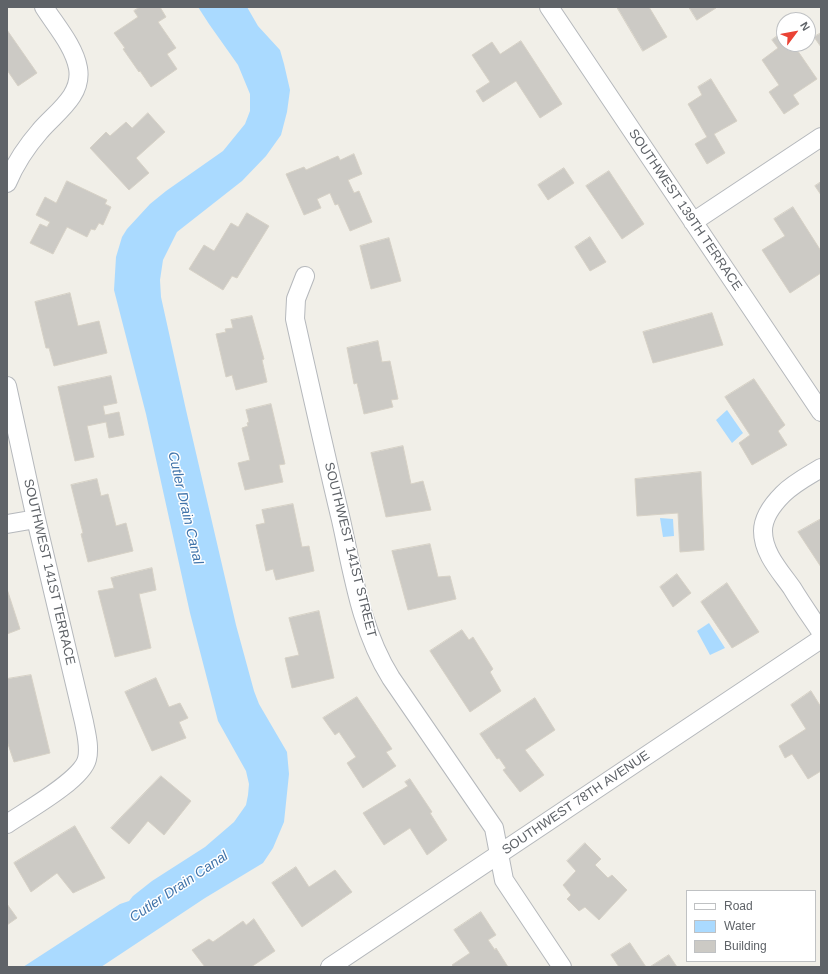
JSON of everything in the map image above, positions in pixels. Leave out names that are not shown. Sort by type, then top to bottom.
[{"type":"street","points":[[7,183],[18,162],[40,130],[73,95],[79,79],[78,68],[72,50],[44,7]]},
{"type":"street","name":"SOUTHWEST 139TH TERRACE","points":[[549,7],[821,412]]},
{"type":"street","points":[[693,222],[821,137]]},
{"type":"street","name":"SOUTHWEST 141ST STREET","points":[[305,276],[296,299],[295,319],[357,588],[370,638],[377,654],[391,678],[494,828],[504,880],[562,967]]},
{"type":"street","name":"SOUTHWEST 141ST TERRACE","points":[[7,386],[36,519],[84,722],[88,747],[88,758],[84,766],[76,775],[60,788],[7,824]]},
{"type":"street","points":[[821,468],[796,483],[784,493],[768,513],[764,522],[763,531],[764,542],[772,559],[821,632]]},
{"type":"street","points":[[7,524],[36,519]]},
{"type":"street","name":"SOUTHWEST 78TH AVENUE","points":[[330,967],[821,639]]},
{"type":"water","name":"Cutler Drain Canal","points":[[198,7],[247,7],[258,26],[280,50],[290,90],[287,112],[281,135],[266,156],[242,181],[177,232],[163,260],[160,280],[161,297],[236,625],[259,704],[287,752],[289,774],[284,822],[273,848],[263,863],[205,898],[101,967],[23,967],[120,904],[129,901],[152,881],[205,847],[234,822],[246,805],[248,795],[249,784],[246,771],[218,721],[190,613],[146,414],[114,290],[116,257],[122,237],[127,229],[150,204],[166,191],[223,151],[245,124],[250,111],[250,94],[238,65]]},
{"type":"water","points":[[727,410],[743,433],[732,443],[716,420]]},
{"type":"water","points":[[660,518],[673,519],[674,536],[663,537]]},
{"type":"water","points":[[709,623],[725,648],[710,655],[697,631]]},
{"type":"building","points":[[140,7],[160,7],[166,17],[158,22],[176,48],[167,54],[177,69],[151,87],[123,49],[125,48],[114,33],[138,17],[134,11]]},
{"type":"building","points":[[617,7],[649,7],[667,37],[643,51]]},
{"type":"building","points":[[689,7],[716,7],[716,8],[697,20]]},
{"type":"building","points":[[7,30],[37,73],[18,86],[7,70]]},
{"type":"building","points":[[821,33],[821,47],[816,40],[816,36]]},
{"type":"building","points":[[776,37],[776,45],[772,40]]},
{"type":"building","points":[[521,41],[562,104],[540,118],[516,81],[483,102],[476,91],[490,82],[472,55],[492,42],[500,54]]},
{"type":"building","points":[[776,50],[776,52],[798,52],[817,79],[793,95],[799,104],[784,114],[769,92],[779,85],[762,60]]},
{"type":"building","points":[[711,79],[737,121],[714,134],[725,153],[707,164],[695,144],[707,137],[688,104],[702,95],[698,87]]},
{"type":"building","points":[[148,113],[165,132],[136,158],[149,173],[129,190],[90,148],[106,132],[110,136],[126,122],[132,128]]},
{"type":"building","points":[[354,154],[362,174],[348,180],[354,193],[359,191],[372,222],[350,231],[338,204],[335,205],[330,193],[317,199],[321,208],[304,215],[286,174],[304,167],[306,170],[338,156],[340,160]]},
{"type":"building","points":[[564,168],[574,183],[548,200],[538,185]]},
{"type":"building","points":[[609,171],[644,224],[622,239],[586,186]]},
{"type":"building","points":[[67,181],[107,200],[105,204],[111,207],[103,225],[99,223],[95,230],[91,229],[87,237],[67,227],[53,254],[30,243],[40,224],[47,227],[50,222],[36,215],[45,197],[56,203]]},
{"type":"building","points":[[821,182],[821,195],[815,186]]},
{"type":"building","points":[[793,207],[821,251],[821,273],[790,293],[762,250],[785,236],[774,219]]},
{"type":"building","points":[[247,213],[269,226],[237,278],[232,276],[223,290],[189,269],[204,245],[214,251],[231,223],[238,227]]},
{"type":"building","points":[[590,237],[606,262],[590,271],[575,247]]},
{"type":"building","points":[[389,238],[401,281],[371,289],[360,246]]},
{"type":"building","points":[[70,293],[78,326],[99,321],[107,353],[54,366],[49,348],[46,348],[35,302]]},
{"type":"building","points":[[712,313],[723,345],[653,363],[643,332]]},
{"type":"building","points":[[252,316],[264,359],[262,360],[267,382],[236,390],[232,375],[226,377],[216,334],[226,332],[225,329],[233,328],[231,320]]},
{"type":"building","points":[[378,341],[382,362],[390,361],[398,399],[391,400],[393,407],[364,414],[357,383],[354,384],[347,348]]},
{"type":"building","points":[[111,376],[117,403],[103,406],[105,415],[119,412],[124,435],[109,438],[106,422],[87,426],[94,457],[75,461],[58,387]]},
{"type":"building","points":[[754,379],[785,425],[778,431],[787,445],[752,465],[739,443],[750,435],[725,397]]},
{"type":"building","points":[[271,404],[285,464],[279,465],[283,482],[245,490],[238,463],[250,460],[242,428],[248,426],[247,423],[249,422],[246,410]]},
{"type":"building","points":[[403,446],[411,484],[423,481],[431,510],[386,517],[371,453]]},
{"type":"building","points":[[701,472],[704,550],[680,552],[678,513],[637,516],[635,479]]},
{"type":"building","points":[[97,479],[101,496],[108,494],[116,526],[126,523],[133,551],[88,562],[81,534],[83,533],[71,485]]},
{"type":"building","points":[[293,504],[302,547],[309,546],[314,571],[276,580],[273,569],[266,571],[256,525],[265,523],[262,510]]},
{"type":"building","points":[[821,519],[821,567],[798,532]]},
{"type":"building","points":[[430,544],[438,577],[450,576],[456,599],[408,610],[392,551]]},
{"type":"building","points":[[152,568],[156,590],[139,594],[151,648],[115,657],[98,591],[114,588],[111,578]]},
{"type":"building","points":[[677,574],[691,593],[673,607],[660,587]]},
{"type":"building","points":[[727,583],[759,632],[732,648],[701,602]]},
{"type":"building","points":[[7,589],[20,629],[7,634]]},
{"type":"building","points":[[319,611],[334,678],[292,688],[285,658],[299,655],[289,618]]},
{"type":"building","points":[[462,630],[469,640],[473,637],[493,669],[490,672],[501,691],[470,712],[430,651]]},
{"type":"building","points":[[31,675],[50,753],[14,762],[7,741],[7,679]]},
{"type":"building","points":[[156,678],[169,707],[180,703],[188,718],[179,722],[186,738],[152,751],[125,692]]},
{"type":"building","points":[[811,691],[821,707],[821,771],[808,779],[792,754],[785,758],[779,746],[806,729],[791,705]]},
{"type":"building","points":[[357,697],[392,749],[386,752],[396,766],[363,788],[347,763],[356,757],[339,732],[335,735],[323,718]]},
{"type":"building","points":[[535,698],[555,730],[525,750],[544,775],[520,792],[503,770],[506,768],[499,758],[497,759],[480,734]]},
{"type":"building","points":[[161,776],[191,801],[164,835],[148,821],[129,844],[111,828]]},
{"type":"building","points":[[410,779],[432,812],[430,813],[447,840],[427,855],[410,828],[384,845],[363,813],[408,786],[405,782]]},
{"type":"building","points":[[75,826],[105,878],[73,893],[57,873],[31,892],[14,863]]},
{"type":"building","points":[[585,843],[601,859],[595,865],[608,878],[612,875],[627,890],[599,920],[585,907],[579,911],[567,899],[571,895],[563,885],[576,871],[567,861]]},
{"type":"building","points":[[296,867],[309,887],[335,870],[352,892],[302,927],[272,883]]},
{"type":"building","points":[[7,904],[17,918],[7,925]]},
{"type":"building","points":[[481,912],[496,935],[488,940],[495,950],[496,948],[508,967],[454,967],[452,965],[470,953],[454,930]]},
{"type":"building","points":[[254,919],[275,951],[251,967],[205,967],[192,950],[209,939],[213,942],[243,921],[246,925]]},
{"type":"building","points":[[630,943],[646,967],[619,967],[611,955]]},
{"type":"building","points":[[669,955],[677,967],[650,967]]}]
